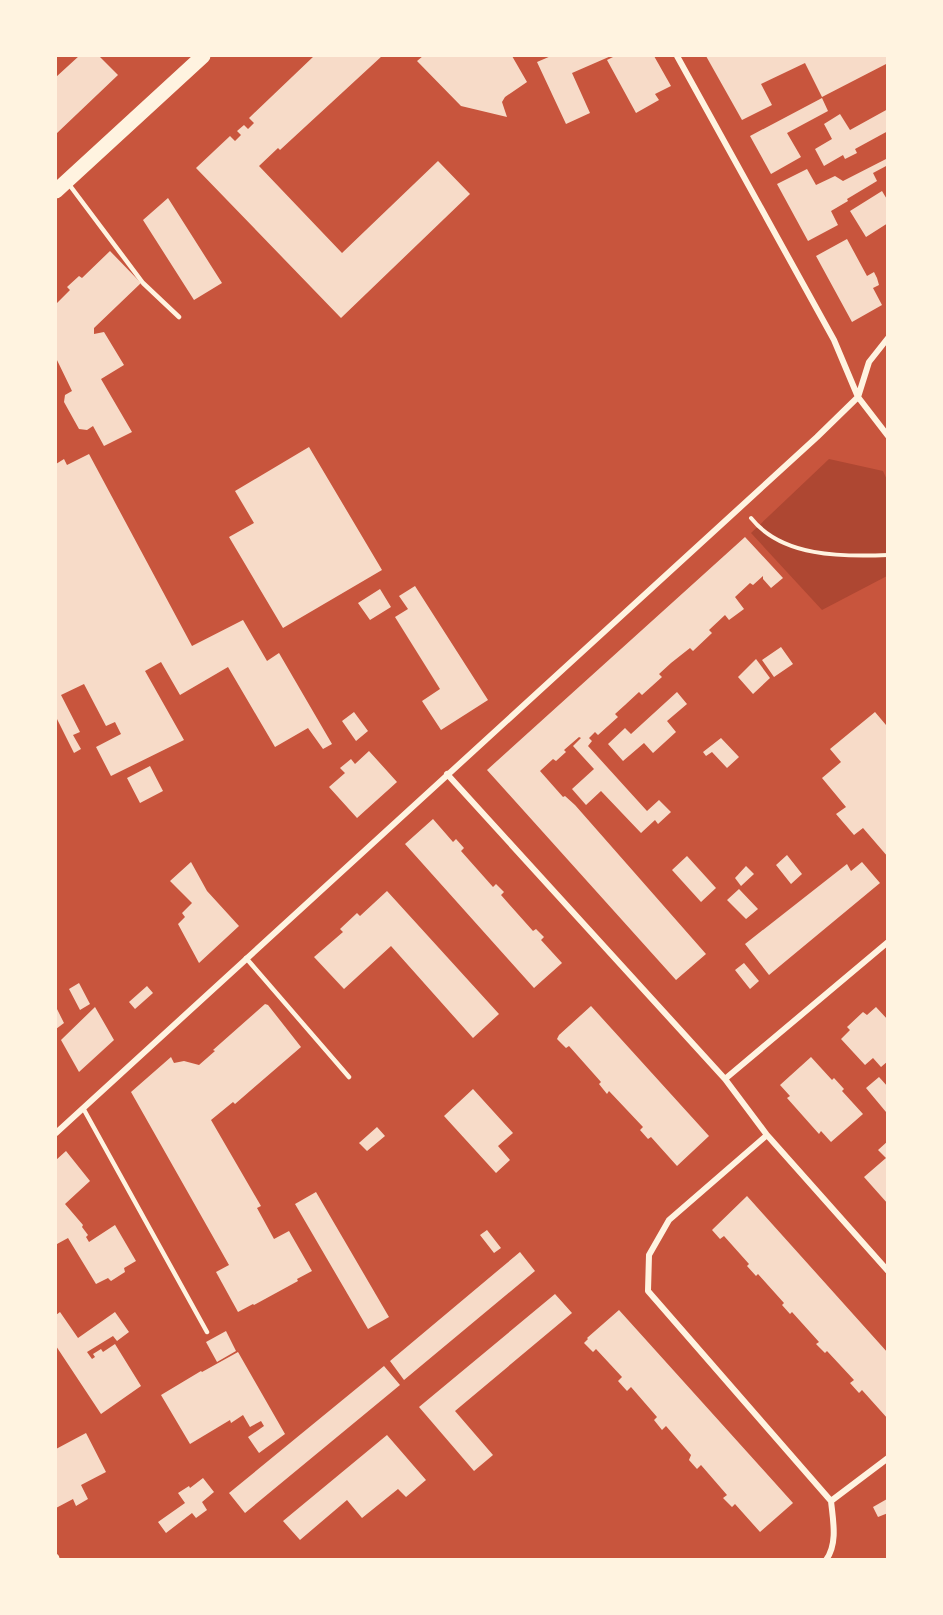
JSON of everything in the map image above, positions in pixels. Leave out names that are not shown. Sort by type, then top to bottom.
[{"type":"main road","points":[[61,186],[203,56]]},
{"type":"street","points":[[677,56],[834,340],[858,397],[888,436]]},
{"type":"street","points":[[56,1132],[858,397],[869,362],[888,338]]},
{"type":"street","points":[[447,774],[725,1079],[767,1135],[888,1271]]},
{"type":"street","points":[[725,1079],[888,942]]},
{"type":"street","points":[[767,1135],[669,1220],[649,1255],[648,1291],[831,1501],[834,1527],[831,1553],[826,1560]]},
{"type":"street","points":[[831,1501],[888,1458]]},
{"type":"lane","points":[[61,186],[143,283],[179,317]]},
{"type":"lane","points":[[246,958],[350,1077]]},
{"type":"lane","points":[[83,1108],[207,1332]]},
{"type":"path","points":[[741,506],[758,526],[789,546],[824,553],[888,555]]},
{"type":"shaded area","points":[[829,459],[883,471],[887,480],[887,576],[822,610],[751,533]]},
{"type":"building","points":[[79,56],[99,56],[118,75],[56,134],[56,77]]},
{"type":"building","points":[[314,56],[382,56],[280,150],[278,148],[259,166],[342,253],[438,161],[470,194],[341,318],[196,168],[230,136],[235,141],[241,135],[237,131],[244,125],[248,129],[254,123],[249,118]]},
{"type":"building","points":[[423,56],[512,56],[527,82],[505,97],[502,102],[507,117],[461,106],[417,61]]},
{"type":"building","points":[[551,56],[611,56],[572,73],[590,113],[566,124],[537,62]]},
{"type":"building","points":[[615,56],[654,56],[671,86],[655,94],[659,100],[636,113],[607,60]]},
{"type":"building","points":[[706,56],[888,56],[888,63],[822,97],[805,63],[761,84],[772,105],[742,120]]},
{"type":"building","points":[[822,98],[828,111],[787,133],[801,157],[771,174],[750,136]]},
{"type":"building","points":[[888,109],[888,131],[855,149],[857,153],[845,159],[843,155],[824,166],[815,149],[832,139],[824,124],[840,114],[850,130]]},
{"type":"building","points":[[888,158],[888,165],[873,173],[877,181],[831,211],[838,225],[808,241],[777,184],[807,169],[816,185],[835,176],[843,181]]},
{"type":"building","points":[[882,191],[888,201],[888,223],[866,237],[850,211]]},
{"type":"building","points":[[168,198],[222,283],[194,300],[143,220]]},
{"type":"building","points":[[847,239],[867,276],[874,272],[879,285],[873,288],[882,305],[852,322],[816,256]]},
{"type":"building","points":[[110,251],[141,283],[94,328],[94,334],[104,332],[124,365],[101,379],[132,432],[104,446],[93,426],[87,430],[79,429],[64,402],[65,395],[72,391],[56,358],[56,304],[70,290],[67,287],[79,276],[82,278]]},
{"type":"building","points":[[309,447],[382,570],[283,628],[229,537],[254,523],[235,491]]},
{"type":"building","points":[[89,454],[192,646],[243,620],[267,661],[279,653],[332,744],[323,749],[308,728],[275,747],[228,667],[180,695],[161,662],[145,671],[184,740],[111,776],[96,747],[121,734],[115,722],[106,726],[84,684],[61,695],[80,732],[73,735],[81,749],[74,753],[56,717],[56,464],[64,459],[67,465]]},
{"type":"building","points":[[745,537],[783,578],[771,588],[763,576],[753,585],[750,583],[735,597],[744,609],[729,620],[725,615],[709,630],[712,633],[693,651],[690,648],[671,663],[659,674],[662,677],[642,695],[639,692],[615,714],[618,717],[598,735],[595,732],[589,738],[592,741],[588,746],[647,811],[659,800],[671,812],[658,824],[655,820],[641,833],[601,791],[586,805],[572,789],[594,769],[573,746],[581,738],[579,737],[564,750],[566,752],[556,761],[553,759],[540,771],[563,797],[565,796],[575,805],[706,954],[676,980],[487,770]]},
{"type":"building","points":[[415,586],[488,700],[441,730],[422,701],[440,689],[395,617],[408,609],[399,596]]},
{"type":"building","points":[[380,589],[391,607],[370,620],[358,603]]},
{"type":"building","points":[[781,647],[793,664],[774,677],[762,660]]},
{"type":"building","points":[[756,659],[770,678],[753,694],[738,677]]},
{"type":"building","points":[[677,692],[687,704],[667,721],[676,732],[653,753],[644,743],[623,761],[608,744],[625,728],[631,734]]},
{"type":"building","points":[[354,712],[368,731],[356,741],[342,721]]},
{"type":"building","points":[[875,712],[886,725],[888,724],[888,857],[863,828],[854,835],[836,814],[846,807],[822,778],[841,762],[830,749]]},
{"type":"building","points":[[721,738],[739,757],[727,768],[712,752],[706,756],[703,752]]},
{"type":"building","points":[[369,751],[397,782],[357,818],[329,787],[345,773],[340,768],[351,759],[355,764]]},
{"type":"building","points":[[150,766],[163,791],[140,803],[127,778]]},
{"type":"building","points":[[433,819],[453,842],[456,839],[464,848],[461,851],[493,887],[496,884],[504,892],[501,895],[533,931],[536,929],[544,937],[541,940],[562,963],[534,988],[405,844]]},
{"type":"building","points":[[787,855],[802,874],[791,884],[776,865]]},
{"type":"building","points":[[687,856],[716,888],[701,902],[672,870]]},
{"type":"building","points":[[191,862],[207,891],[239,926],[199,963],[178,924],[185,917],[182,913],[192,903],[170,881]]},
{"type":"building","points":[[862,862],[880,883],[769,975],[745,944],[847,864],[851,871]]},
{"type":"building","points":[[746,866],[754,874],[741,886],[735,878]]},
{"type":"building","points":[[739,889],[758,909],[746,919],[727,900]]},
{"type":"building","points":[[387,891],[499,1014],[473,1038],[391,946],[344,989],[314,957],[343,932],[340,929],[357,913],[360,916]]},
{"type":"building","points":[[744,963],[759,981],[750,989],[735,970]]},
{"type":"building","points":[[79,983],[90,1004],[80,1010],[69,989]]},
{"type":"building","points":[[147,986],[153,993],[135,1009],[129,1002]]},
{"type":"building","points":[[265,1004],[301,1047],[235,1104],[233,1102],[211,1120],[261,1206],[257,1208],[274,1239],[289,1231],[312,1271],[297,1279],[298,1281],[238,1312],[216,1272],[229,1265],[131,1092],[171,1057],[174,1063],[184,1061],[199,1065]]},
{"type":"building","points":[[591,1006],[709,1136],[677,1166],[651,1137],[648,1139],[640,1130],[643,1127],[609,1091],[607,1094],[599,1084],[601,1082],[569,1046],[566,1048],[557,1039]]},
{"type":"building","points":[[56,1007],[64,1023],[56,1029]]},
{"type":"building","points":[[95,1007],[114,1040],[79,1072],[61,1040]]},
{"type":"building","points":[[876,1007],[888,1020],[888,1061],[881,1067],[873,1058],[865,1065],[841,1039],[850,1030],[847,1027],[863,1012],[867,1015]]},
{"type":"building","points":[[811,1057],[832,1080],[834,1078],[844,1089],[842,1091],[863,1114],[831,1142],[821,1131],[819,1134],[787,1098],[790,1096],[780,1085]]},
{"type":"building","points":[[879,1077],[888,1087],[886,1112],[866,1088]]},
{"type":"building","points":[[473,1089],[513,1133],[498,1146],[510,1160],[496,1173],[444,1116]]},
{"type":"building","points":[[377,1127],[385,1136],[367,1151],[359,1143]]},
{"type":"building","points":[[888,1141],[888,1204],[864,1177],[886,1158],[878,1150]]},
{"type":"building","points":[[66,1151],[90,1181],[65,1204],[83,1225],[89,1242],[115,1225],[136,1261],[124,1268],[125,1272],[111,1281],[108,1278],[96,1284],[68,1238],[57,1244],[56,1242],[56,1160]]},
{"type":"building","points":[[316,1192],[389,1317],[368,1329],[295,1204]]},
{"type":"building","points":[[747,1196],[888,1353],[888,1419],[862,1390],[859,1393],[850,1383],[854,1380],[827,1351],[825,1353],[816,1344],[819,1342],[792,1312],[790,1314],[782,1305],[784,1303],[758,1274],[756,1276],[747,1266],[749,1264],[724,1236],[720,1239],[712,1230]]},
{"type":"building","points":[[487,1230],[501,1248],[494,1253],[480,1235]]},
{"type":"building","points":[[520,1252],[535,1271],[404,1380],[390,1361]]},
{"type":"building","points":[[555,1294],[572,1313],[455,1411],[493,1455],[474,1471],[419,1407]]},
{"type":"building","points":[[619,1310],[793,1503],[760,1532],[735,1504],[732,1507],[723,1498],[727,1495],[701,1465],[697,1469],[689,1460],[691,1455],[666,1426],[662,1430],[654,1420],[657,1417],[631,1387],[627,1391],[618,1381],[622,1377],[596,1349],[593,1352],[584,1343]]},
{"type":"building","points":[[60,1312],[78,1338],[115,1312],[129,1332],[117,1341],[113,1336],[87,1352],[92,1359],[95,1357],[93,1354],[101,1349],[103,1352],[115,1344],[141,1386],[101,1414],[56,1346],[56,1315]]},
{"type":"building","points":[[226,1331],[236,1351],[217,1362],[206,1342]]},
{"type":"building","points":[[238,1352],[285,1434],[259,1453],[248,1437],[264,1426],[261,1421],[250,1427],[243,1415],[231,1423],[230,1420],[190,1444],[161,1395]]},
{"type":"building","points":[[384,1366],[400,1385],[245,1513],[229,1493]]},
{"type":"building","points":[[86,1433],[106,1472],[81,1485],[88,1499],[76,1506],[73,1499],[56,1508],[56,1449]]},
{"type":"building","points":[[387,1435],[426,1480],[406,1497],[398,1489],[362,1518],[347,1500],[300,1540],[283,1521]]},
{"type":"building","points":[[203,1478],[214,1492],[202,1502],[207,1510],[196,1518],[192,1513],[166,1533],[158,1522],[185,1503],[178,1493],[189,1486],[190,1488]]},
{"type":"building","points":[[887,1499],[888,1513],[878,1517],[873,1507]]}]
